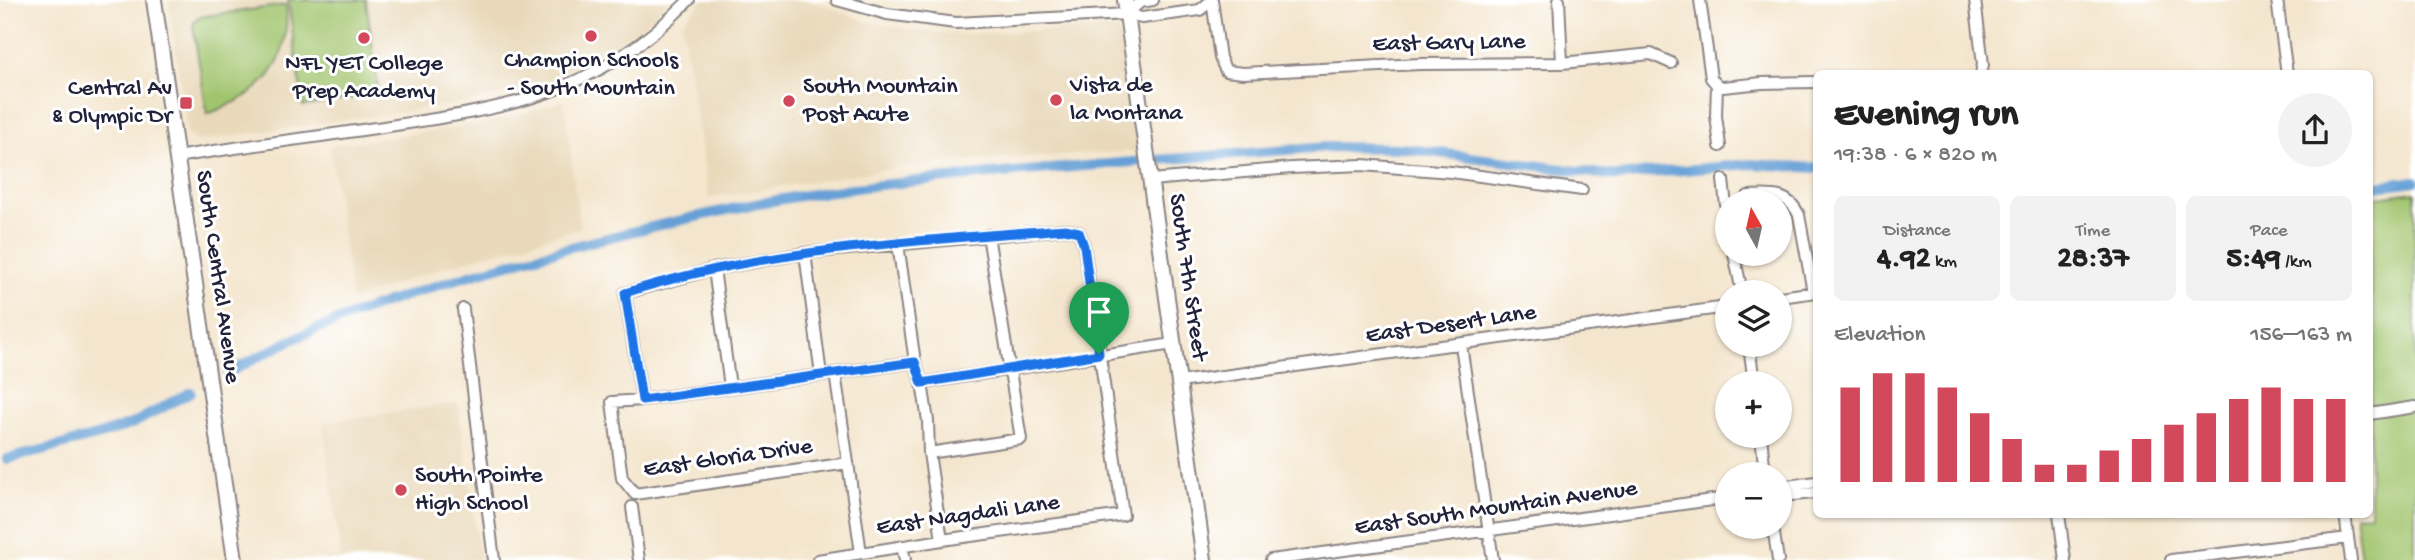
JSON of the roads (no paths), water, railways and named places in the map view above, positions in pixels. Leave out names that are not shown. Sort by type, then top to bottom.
[{"type":"main road","name":"South Central Avenue","points":[[153,0],[235,560]]},
{"type":"main road","name":"South 7th Street","points":[[1126,7],[1204,560]]},
{"type":"street","points":[[176,157],[450,117],[512,105],[577,82],[601,69],[647,38],[689,0]]},
{"type":"street","points":[[837,0],[897,16],[956,23],[1126,7],[1153,0]]},
{"type":"street","points":[[1179,0],[1181,12]]},
{"type":"street","points":[[1126,7],[1142,18],[1200,10],[1212,0]]},
{"type":"street","name":"East Gary Lane","points":[[1212,0],[1220,58],[1226,71],[1243,73],[1420,64],[1562,64],[1651,54],[1671,63]]},
{"type":"street","points":[[1559,0],[1562,64]]},
{"type":"street","points":[[1700,0],[1711,78],[1717,85],[1723,87],[1813,82]]},
{"type":"street","points":[[1975,0],[1982,70]]},
{"type":"street","points":[[2277,0],[2286,70]]},
{"type":"street","points":[[1717,85],[1716,116],[1720,146]]},
{"type":"street","points":[[1151,180],[1362,165],[1451,172],[1583,190]]},
{"type":"street","points":[[1723,180],[1724,189]]},
{"type":"street","points":[[1792,205],[1799,215],[1813,282]]},
{"type":"street","points":[[915,362],[642,400],[625,293],[714,269],[805,253],[1065,229],[1079,232],[1084,246],[1099,354]]},
{"type":"street","points":[[929,453],[1021,439],[988,235]]},
{"type":"street","points":[[898,244],[915,362],[922,383],[928,421],[929,453],[942,540]]},
{"type":"street","points":[[805,253],[821,374]]},
{"type":"street","points":[[714,269],[730,387]]},
{"type":"street","points":[[1792,295],[1813,292]]},
{"type":"street","points":[[463,309],[494,560]]},
{"type":"street","name":"East Desert Lane","points":[[1179,382],[1715,309]]},
{"type":"street","points":[[922,383],[1173,344]]},
{"type":"street","points":[[1461,345],[1493,560]]},
{"type":"street","name":"East Nagdali Lane","points":[[818,560],[1123,515],[1099,354]]},
{"type":"street","points":[[835,373],[861,553]]},
{"type":"street","name":"East Gloria Drive","points":[[642,400],[612,402],[622,478],[635,494],[848,463]]},
{"type":"street","points":[[2373,414],[2415,407]]},
{"type":"street","points":[[1792,485],[1813,482]]},
{"type":"street","points":[[1792,495],[1813,493]]},
{"type":"street","name":"East South Mountain Avenue","points":[[1271,560],[1715,500]]},
{"type":"street","points":[[632,507],[639,560]]},
{"type":"street","points":[[2060,518],[2065,560]]},
{"type":"street","points":[[2346,518],[2351,560]]},
{"type":"street","points":[[2171,560],[2348,537]]},
{"type":"street","points":[[1775,539],[1779,560]]},
{"type":"street","points":[[902,546],[905,560]]},
{"type":"waterway","points":[[1156,160],[1327,147],[1401,148],[1616,176],[1751,164],[1813,168]]},
{"type":"waterway","points":[[228,373],[303,335],[424,290],[548,253],[685,219],[848,189],[1143,161]]},
{"type":"waterway","points":[[2373,187],[2415,181]]},
{"type":"waterway","points":[[7,459],[100,435],[134,423],[191,392]]},
{"type":"place","name":"Champion Schools - South Mountain","points":[[591,36]]},
{"type":"place","name":"NFL YET College Prep Academy","points":[[364,38]]},
{"type":"place","name":"Vista de la Montana","points":[[1056,100]]},
{"type":"place","name":"South Mountain Post Acute","points":[[789,101]]},
{"type":"place","name":"Central Av & Olympic Dr","points":[[186,103]]},
{"type":"place","name":"South Pointe High School","points":[[401,490]]}]
